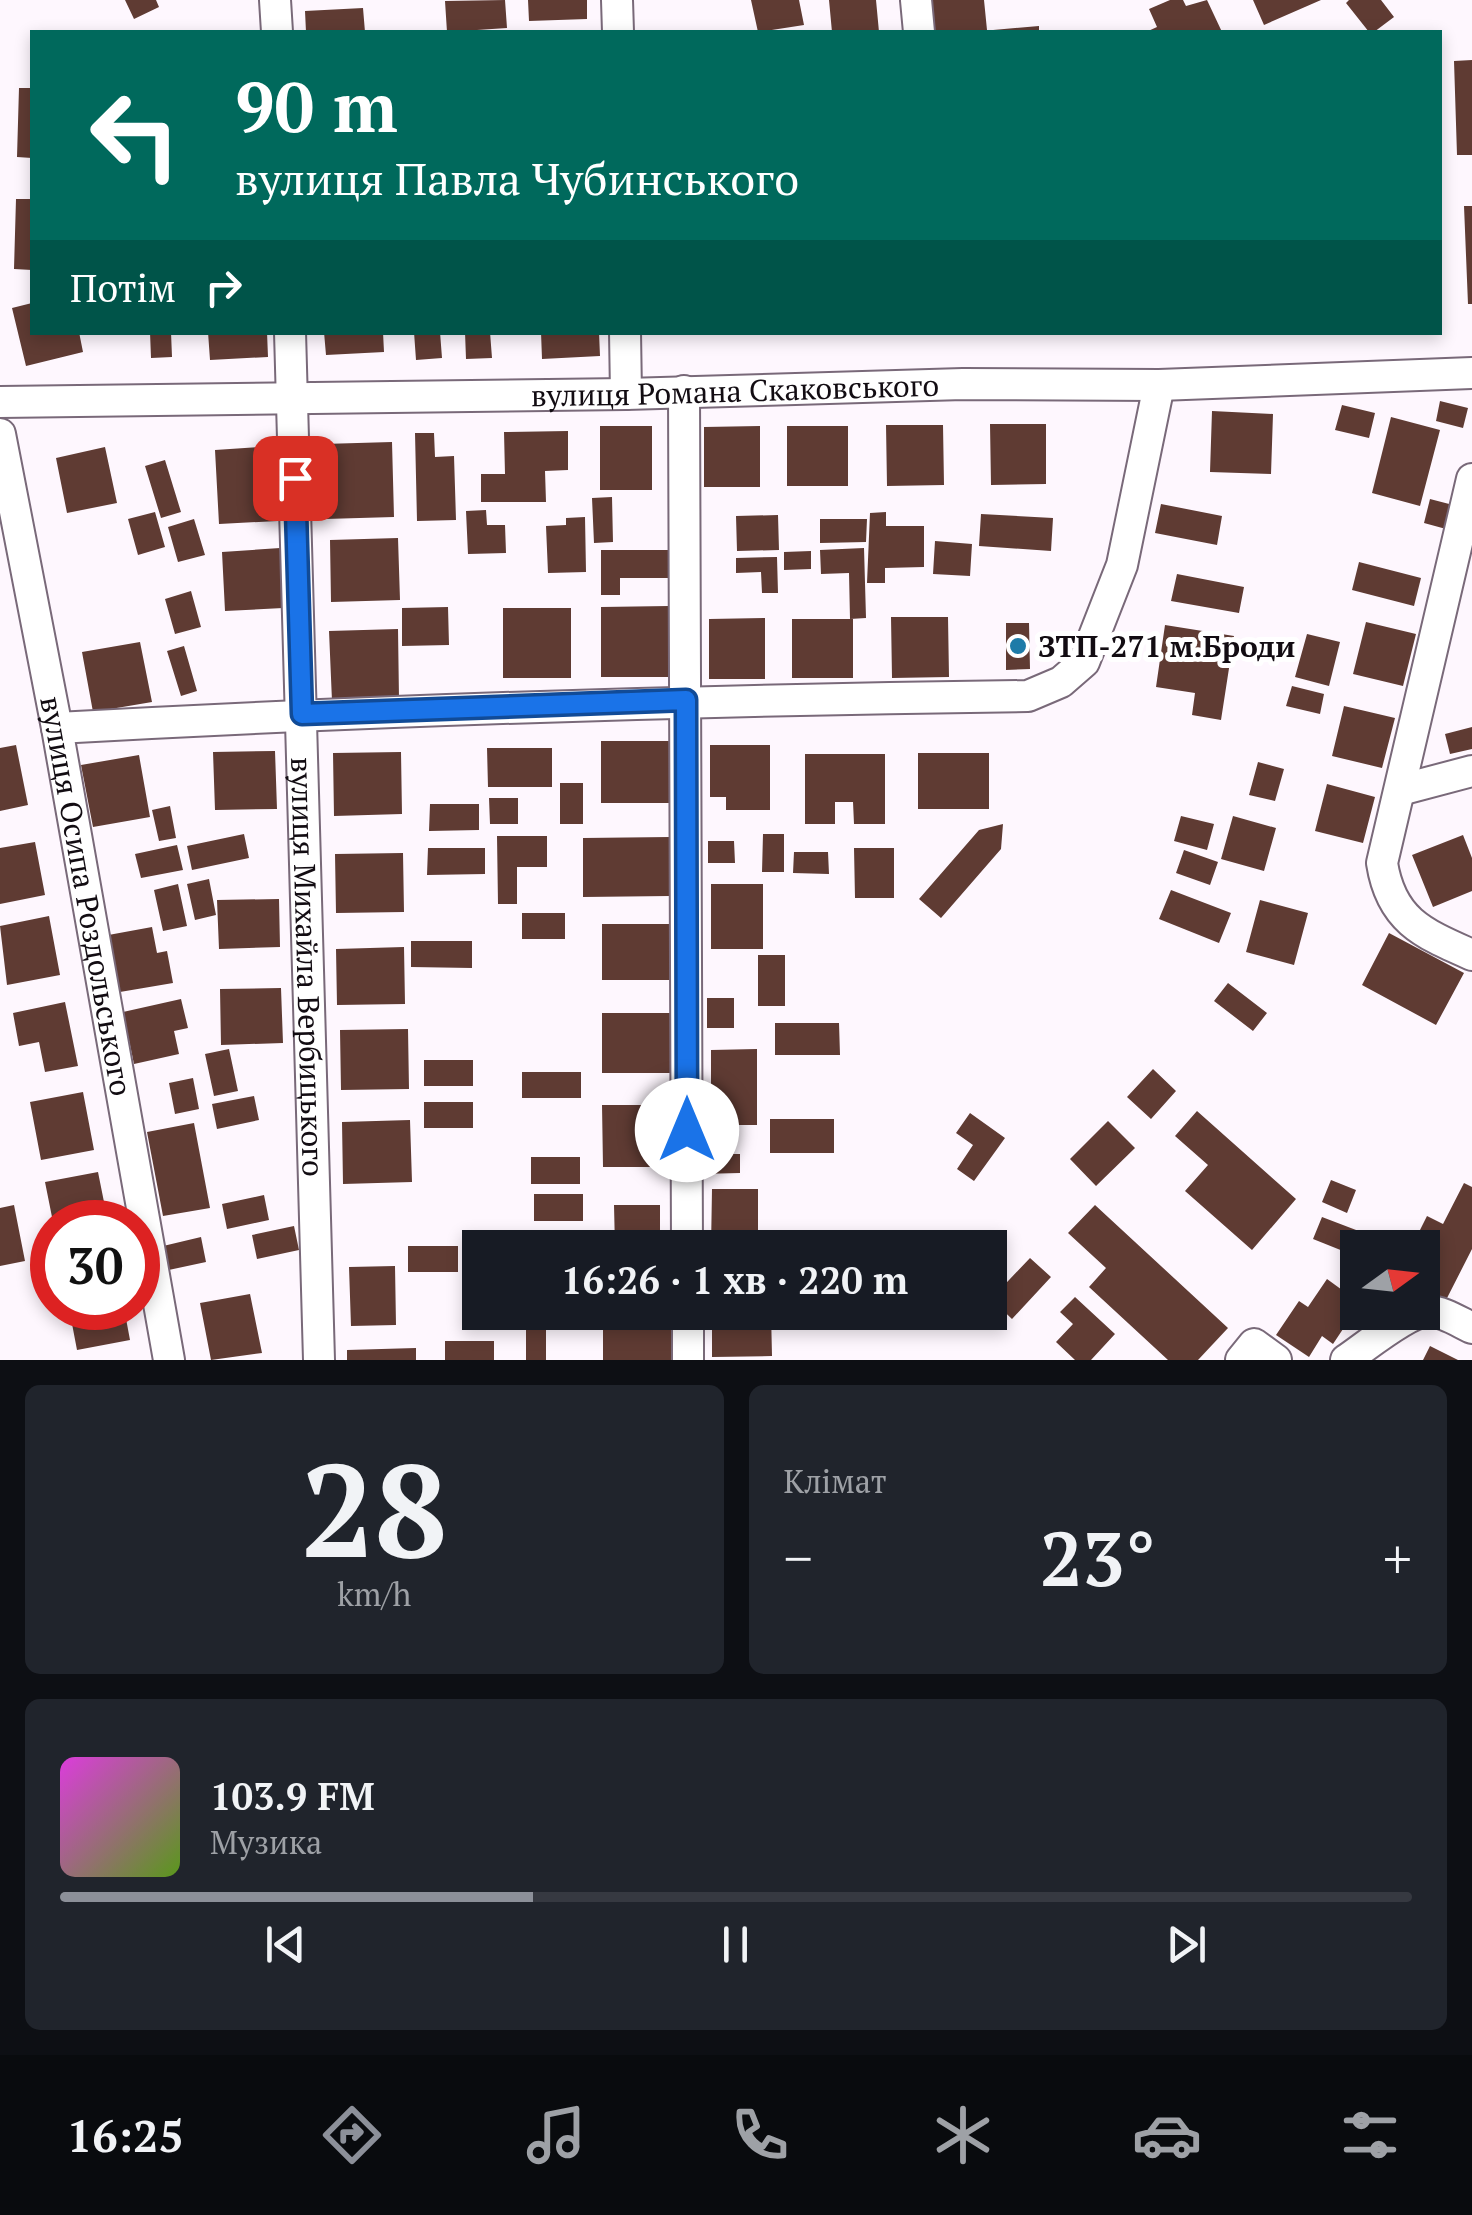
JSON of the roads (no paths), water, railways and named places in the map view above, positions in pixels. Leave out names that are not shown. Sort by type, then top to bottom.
[{"type":"street","points":[[275,0],[276,30]]},
{"type":"street","points":[[617,0],[618,30]]},
{"type":"street","points":[[916,0],[919,30]]},
{"type":"street","name":"вулиця Михайла Вербицького","points":[[290,335],[318,1360]]},
{"type":"street","points":[[625,335],[626,394]]},
{"type":"street","name":"вулиця Романа Скаковського","points":[[0,402],[626,394],[963,384],[1159,385],[1472,373]]},
{"type":"street","points":[[57,728],[302,714],[686,700],[1028,696],[1061,682],[1084,662],[1122,564],[1159,385]]},
{"type":"street","points":[[684,391],[688,1230]]},
{"type":"street","name":"вулиця Осипа Роздольського","points":[[0,434],[57,728],[168,1360]]},
{"type":"street","points":[[1472,479],[1382,863],[1386,892],[1403,916],[1441,941],[1472,955]]},
{"type":"street","points":[[1400,790],[1472,771]]},
{"type":"street","points":[[1346,1360],[1414,1315],[1443,1314],[1472,1328]]},
{"type":"street","points":[[688,1330],[688,1360]]},
{"type":"place","name":"ЗТП-271 м.Броди","points":[[1018,646]]}]
